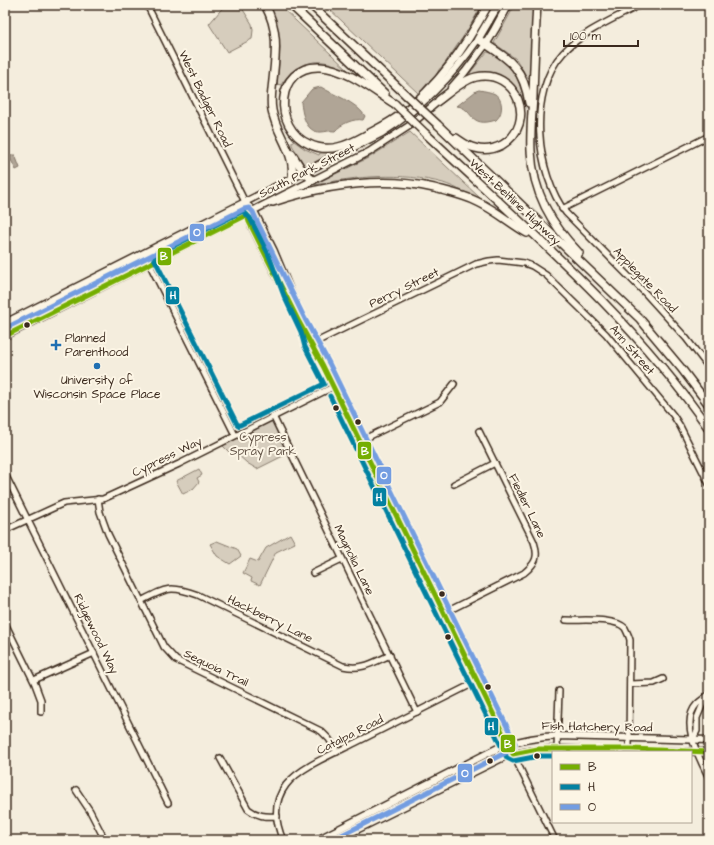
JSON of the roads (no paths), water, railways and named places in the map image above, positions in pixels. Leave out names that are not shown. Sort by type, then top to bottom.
[{"type":"highway","points":[[265,5],[271,18],[276,43],[271,97],[272,110],[278,129],[292,160],[294,170],[292,179]]},
{"type":"highway","name":"West Beltline Highway","points":[[291,5],[613,312],[641,342],[670,377],[709,429]]},
{"type":"highway","name":"West Beltline Highway","points":[[311,5],[640,319],[681,368],[709,405]]},
{"type":"highway","points":[[395,104],[348,75],[332,69],[317,67],[302,71],[294,76],[286,90],[283,105],[289,126],[300,140],[310,145],[323,148],[342,147],[399,116],[427,92],[444,74],[464,46],[488,5]]},
{"type":"highway","points":[[498,5],[478,39],[510,61],[518,69],[528,93],[532,117]]},
{"type":"highway","points":[[486,44],[508,5]]},
{"type":"highway","points":[[537,5],[530,149],[539,193],[548,214],[566,240],[640,319]]},
{"type":"highway","points":[[440,100],[474,77],[493,76],[504,82],[515,93],[520,104],[520,116],[517,130],[500,146],[490,149],[478,149],[470,147],[448,135]]},
{"type":"highway","points":[[287,147],[304,173],[313,180]]},
{"type":"highway","points":[[272,202],[316,190],[350,184],[371,182],[409,184],[455,193],[477,202],[538,239]]},
{"type":"main road","name":"South Park Street","points":[[5,323],[382,133],[398,123],[426,100],[450,77],[478,39]]},
{"type":"main road","name":"South Park Street","points":[[6,334],[247,215],[369,152],[409,126],[440,100],[465,72],[486,44]]},
{"type":"main road","name":"Fish Hatchery Road","points":[[318,840],[492,750],[508,744],[536,737],[558,736],[709,740]]},
{"type":"main road","name":"Fish Hatchery Road","points":[[336,840],[513,754],[538,749],[629,749],[709,752]]},
{"type":"street","name":"West Badger Road","points":[[147,5],[245,202],[249,222],[276,278],[334,387],[555,840]]},
{"type":"street","name":"Applegate Road","points":[[640,5],[600,26],[575,42],[558,58],[549,75],[543,93],[539,113],[541,149],[552,189],[562,209],[646,294],[686,338],[709,368]]},
{"type":"street","points":[[562,209],[709,136]]},
{"type":"street","name":"West Badger Road","points":[[245,202],[254,211],[279,261],[290,293],[308,330],[312,344]]},
{"type":"street","points":[[144,253],[235,435]]},
{"type":"street","name":"Perry Street","points":[[312,344],[476,264],[489,260],[507,261]]},
{"type":"street","name":"Ann Street","points":[[507,261],[532,266],[542,271],[606,334],[673,415],[709,484]]},
{"type":"street","points":[[360,441],[440,402],[454,384]]},
{"type":"street","name":"Cypress Way","points":[[5,530],[64,503],[98,499],[114,494],[334,387]]},
{"type":"street","name":"Magnolia Lane","points":[[273,416],[417,712]]},
{"type":"street","name":"Fiedler Lane","points":[[444,613],[524,573],[532,566],[536,559],[537,550],[534,542],[479,431]]},
{"type":"street","points":[[454,484],[495,463]]},
{"type":"street","name":"Ridgewood Way","points":[[5,474],[168,803]]},
{"type":"street","name":"Sequoia Trail","points":[[98,499],[105,527],[164,647],[176,660],[321,731],[329,739],[337,752]]},
{"type":"street","points":[[313,574],[342,559]]},
{"type":"street","name":"Hackberry Lane","points":[[141,601],[163,591],[181,589],[198,595],[343,666],[361,668],[390,655]]},
{"type":"street","points":[[566,620],[607,621],[617,623],[624,628],[630,640],[629,749]]},
{"type":"street","points":[[5,622],[34,680],[41,700],[41,712]]},
{"type":"street","points":[[34,680],[94,654]]},
{"type":"street","points":[[630,684],[654,683],[663,679]]},
{"type":"street","name":"Catalpa Road","points":[[283,840],[278,827],[277,816],[280,797],[285,786],[292,778],[337,752],[478,681]]},
{"type":"street","points":[[557,749],[559,691]]},
{"type":"street","points":[[707,696],[697,704],[691,717],[689,731],[696,751],[709,778]]},
{"type":"street","points":[[220,758],[248,809],[254,814],[277,816]]},
{"type":"street","points":[[76,790],[90,811],[104,840]]},
{"type":"place","name":"Planned Parenthood","points":[[56,345]]},
{"type":"place","name":"University of Wisconsin Space Place","points":[[97,366]]},
{"type":"park label","name":"Cypress Spray Park","points":[[263,444]]}]
